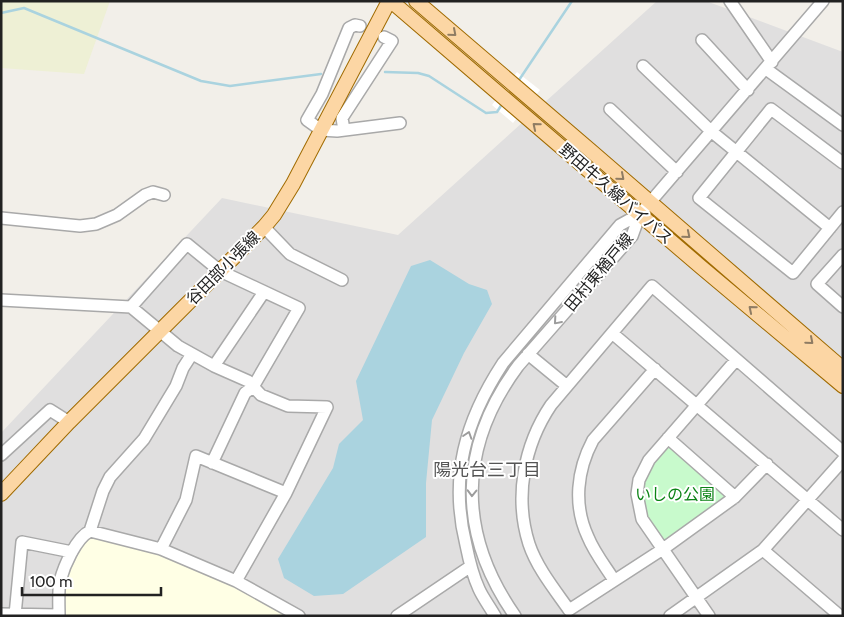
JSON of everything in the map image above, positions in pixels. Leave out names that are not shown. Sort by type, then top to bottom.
[{"type":"main road","name":"野田牛久線バイパス","points":[[390,1],[843,386]]},
{"type":"main road","name":"谷田部小張線","points":[[1,494],[69,422],[264,227],[284,199],[390,1]]},
{"type":"main road","name":"野田牛久線バイパス","points":[[416,1],[843,370]]},
{"type":"street","points":[[730,1],[769,65],[843,126]]},
{"type":"street","points":[[640,214],[824,1]]},
{"type":"street","points":[[360,26],[355,25],[349,28],[322,94],[307,120],[321,130],[344,130],[400,123]]},
{"type":"street","points":[[344,130],[342,118],[392,41],[384,36]]},
{"type":"street","points":[[702,40],[748,90]]},
{"type":"street","points":[[643,66],[712,132],[830,228]]},
{"type":"street","points":[[610,108],[677,172]]},
{"type":"street","points":[[843,163],[771,109],[699,198],[793,273],[843,212]]},
{"type":"street","points":[[1,218],[80,226],[96,224],[117,215],[145,195],[153,192],[164,195]]},
{"type":"street","name":"田村東楢戸線","points":[[515,616],[487,565],[478,540],[472,496],[474,470],[483,428],[507,381],[528,354],[632,236],[640,214]]},
{"type":"street","name":"田村東楢戸線","points":[[495,616],[479,589],[460,524],[460,466],[465,440],[487,387],[503,363],[615,231],[640,214]]},
{"type":"street","points":[[264,227],[290,254],[342,280]]},
{"type":"street","points":[[132,307],[187,244],[220,271],[299,308],[253,387],[245,393],[212,463]]},
{"type":"street","points":[[843,255],[817,284],[843,307]]},
{"type":"street","points":[[767,464],[735,498],[663,549],[569,610],[545,576],[530,545],[524,521],[522,500],[523,474],[529,448],[540,422],[567,386],[652,286],[843,452]]},
{"type":"street","points":[[214,366],[264,292]]},
{"type":"street","points":[[1,300],[132,307],[178,346],[214,366],[248,381],[261,395],[288,406],[327,407],[286,492],[236,581]]},
{"type":"street","points":[[612,333],[843,530]]},
{"type":"street","points":[[90,531],[103,491],[110,477],[144,439],[176,386],[183,368],[192,354]]},
{"type":"street","points":[[528,354],[567,386]]},
{"type":"street","points":[[709,616],[642,519],[637,494],[639,480],[644,469],[668,438],[736,360]]},
{"type":"street","points":[[614,580],[588,538],[580,516],[578,497],[580,474],[587,450],[593,440],[655,369]]},
{"type":"street","points":[[1,455],[50,410],[69,422]]},
{"type":"street","points":[[668,438],[735,498]]},
{"type":"street","points":[[162,549],[186,500],[196,456],[286,492]]},
{"type":"street","points":[[670,616],[763,550],[843,460]]},
{"type":"street","points":[[1,614],[59,616],[60,582],[72,552],[84,534],[90,531],[162,549],[236,581],[299,616]]},
{"type":"street","points":[[22,615],[22,542],[72,552]]},
{"type":"street","points":[[763,550],[840,616]]},
{"type":"street","points":[[400,615],[471,566]]},
{"type":"shaded area","points":[[1,1],[110,1],[84,74],[1,68]]},
{"type":"shaded area","points":[[657,1],[706,1],[843,52],[843,616],[1,616],[1,433],[222,198],[398,235]]},
{"type":"shaded area","points":[[87,537],[164,555],[233,584],[291,616],[62,616],[64,583]]},
{"type":"green space","name":"いしの公園","points":[[666,447],[673,447],[728,493],[727,501],[667,540],[660,538],[645,515],[642,505],[645,478],[654,462]]},
{"type":"water","points":[[430,260],[469,284],[487,290],[492,304],[464,353],[432,420],[426,483],[426,537],[343,594],[314,596],[284,578],[278,559],[333,468],[339,444],[363,420],[356,381],[411,266]]},
{"type":"pier","points":[[517,72],[540,90],[513,123],[492,105]]},
{"type":"waterway","points":[[517,83],[572,1]]},
{"type":"waterway","points":[[1,13],[24,8],[201,81],[230,86],[321,74]]},
{"type":"waterway","points":[[385,72],[418,73],[429,76],[486,113],[497,112],[502,104]]},
{"type":"district","name":"陽光台三丁目","points":[[487,470]]}]
